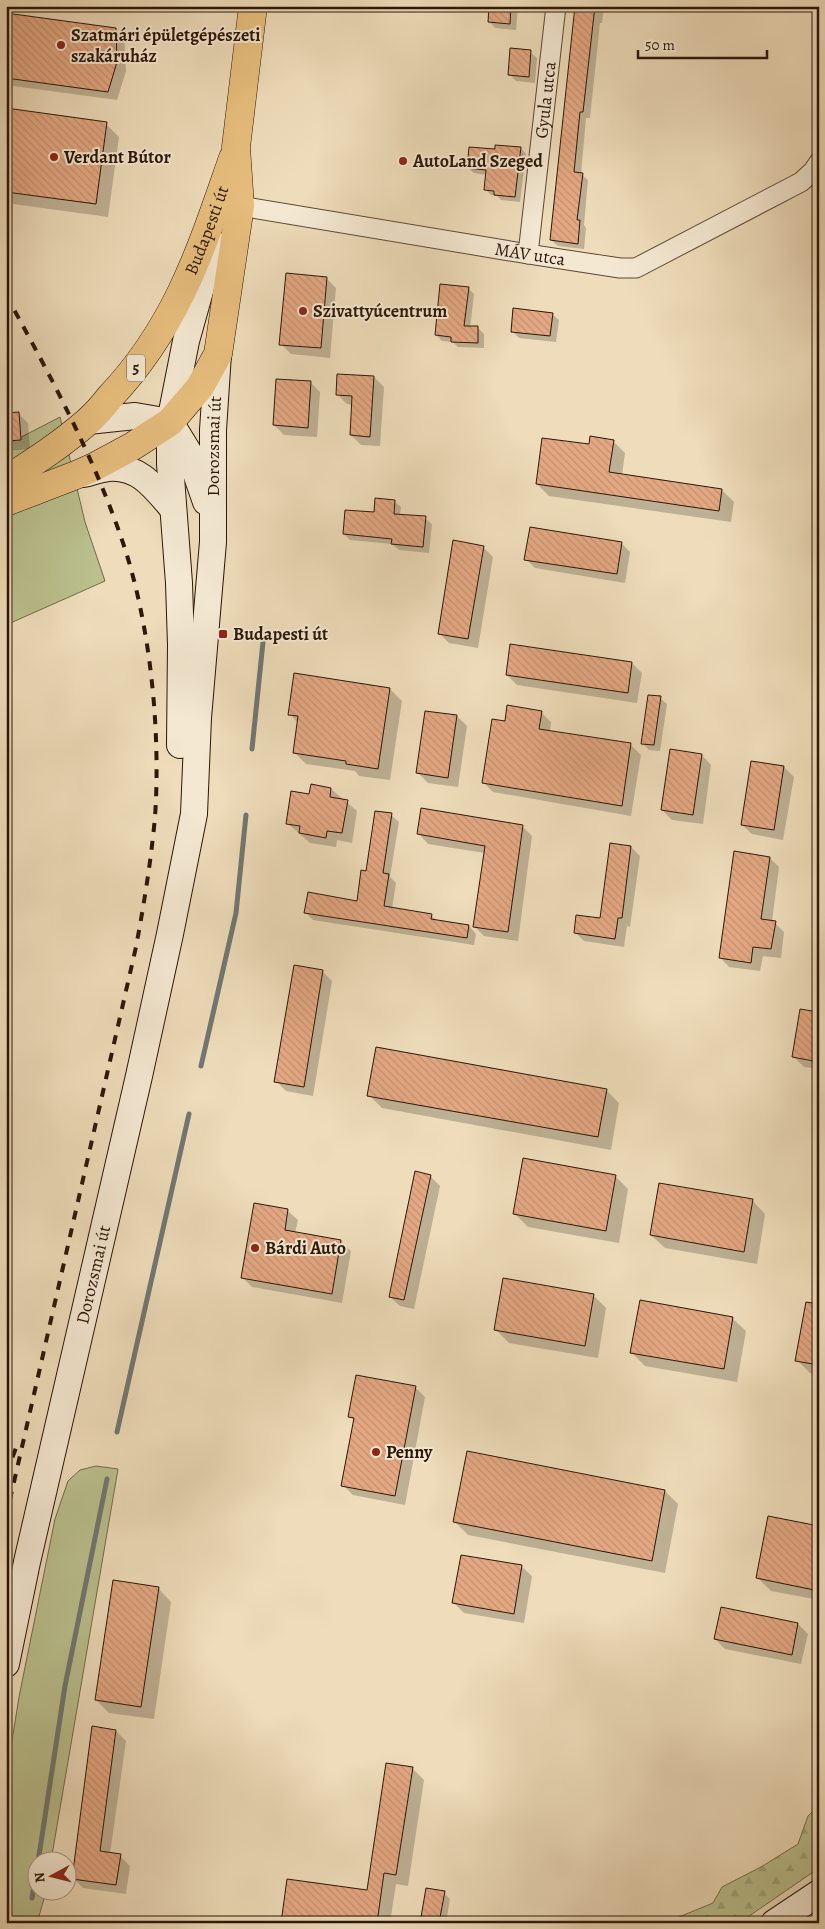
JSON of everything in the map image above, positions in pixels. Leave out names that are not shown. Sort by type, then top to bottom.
[{"type":"main road","name":"Dorozsmai út","points":[[6,1664],[29,1552],[139,1076],[194,814],[198,718],[212,557],[213,430],[218,354],[240,206],[236,147],[253,6]]},
{"type":"main road","name":"Budapesti út","points":[[6,480],[64,441],[88,421],[141,363],[166,324],[188,282],[214,214],[236,147]]},
{"type":"main road","name":"Dorozsmai út","points":[[180,887],[178,815],[181,645],[170,422],[186,341],[203,280],[214,214]]},
{"type":"main road","name":"5","points":[[6,502],[76,475],[133,446],[170,422],[200,387],[218,354]]},
{"type":"main road","points":[[88,421],[135,416],[170,422],[189,453],[213,519]]},
{"type":"main road","points":[[76,475],[108,468],[131,470],[146,478],[173,509]]},
{"type":"main road","points":[[774,1923],[819,1893]]},
{"type":"street","name":"Gyula utca","points":[[528,254],[556,6]]},
{"type":"street","name":"MÁV utca","points":[[240,206],[528,254],[620,268],[636,268],[801,182],[813,171],[819,162]]},
{"type":"green space","points":[[60,417],[85,522],[105,581],[6,625],[6,445]]},
{"type":"green space","points":[[96,1466],[118,1469],[53,1852],[28,1852],[28,1902],[43,1902],[37,1923],[6,1923],[6,1778],[19,1697],[55,1519],[68,1481],[80,1470]]},
{"type":"green space","points":[[819,1805],[819,1868],[739,1923],[669,1923],[674,1919],[713,1903],[722,1887],[761,1867],[798,1844],[808,1816]]},
{"type":"building","points":[[489,6],[511,6],[510,24],[488,22]]},
{"type":"building","points":[[575,6],[595,6],[583,112],[580,112],[574,172],[583,173],[577,220],[580,220],[578,244],[550,240]]},
{"type":"building","name":"Szatmári épületgépészeti szakáruház","points":[[6,13],[116,28],[117,62],[108,92],[6,78]]},
{"type":"building","points":[[510,48],[531,50],[529,77],[508,75]]},
{"type":"building","name":"Verdant Bútor","points":[[6,108],[107,122],[96,204],[6,192]]},
{"type":"building","points":[[495,145],[521,147],[515,197],[494,195],[494,191],[484,190],[486,170],[467,168],[469,147],[495,149]]},
{"type":"building","name":"Szivattyúcentrum","points":[[286,273],[327,277],[321,348],[279,345]]},
{"type":"building","points":[[440,284],[469,287],[464,326],[478,326],[478,343],[451,342],[451,337],[435,335]]},
{"type":"building","points":[[513,308],[553,313],[550,336],[511,332]]},
{"type":"building","points":[[337,374],[374,376],[370,437],[350,435],[352,396],[336,395]]},
{"type":"building","points":[[276,379],[311,381],[308,428],[273,425]]},
{"type":"building","points":[[19,412],[21,440],[6,441],[6,413]]},
{"type":"building","points":[[590,436],[614,440],[609,472],[722,489],[719,511],[536,484],[542,438],[589,444]]},
{"type":"building","points":[[375,498],[395,500],[394,514],[426,516],[423,547],[391,544],[392,539],[343,534],[345,510],[374,512]]},
{"type":"building","points":[[530,527],[622,542],[617,574],[524,560]]},
{"type":"building","points":[[453,540],[484,546],[468,639],[438,634]]},
{"type":"building","points":[[510,644],[632,662],[628,693],[506,675]]},
{"type":"building","points":[[294,673],[390,688],[378,769],[346,764],[346,761],[293,753],[298,716],[288,715]]},
{"type":"building","points":[[648,695],[661,696],[654,745],[641,744]]},
{"type":"building","points":[[507,705],[542,711],[539,729],[631,743],[622,806],[482,783],[492,719],[505,721]]},
{"type":"building","points":[[425,711],[457,715],[448,778],[416,773]]},
{"type":"building","points":[[670,749],[702,754],[693,815],[661,810]]},
{"type":"building","points":[[751,761],[784,766],[774,830],[741,825]]},
{"type":"building","points":[[311,784],[331,788],[330,797],[348,800],[342,833],[327,831],[326,838],[299,833],[300,826],[286,824],[291,791],[309,794]]},
{"type":"building","points":[[421,808],[523,825],[508,932],[473,927],[485,846],[417,834]]},
{"type":"building","points":[[375,811],[392,813],[383,873],[389,874],[384,906],[432,914],[431,919],[469,925],[467,938],[304,913],[308,892],[357,901],[361,870],[366,871]]},
{"type":"building","points":[[610,843],[631,846],[622,918],[618,918],[615,939],[574,933],[576,915],[600,918]]},
{"type":"building","points":[[734,851],[770,857],[761,919],[776,921],[771,949],[753,947],[751,963],[719,958]]},
{"type":"building","points":[[294,965],[323,970],[304,1087],[274,1082]]},
{"type":"building","points":[[800,1009],[819,1012],[819,1062],[792,1057]]},
{"type":"building","points":[[376,1047],[607,1089],[598,1137],[367,1096]]},
{"type":"building","points":[[523,1158],[616,1175],[606,1231],[513,1214]]},
{"type":"building","points":[[415,1171],[431,1175],[404,1300],[389,1297]]},
{"type":"building","points":[[659,1183],[753,1199],[744,1252],[650,1235]]},
{"type":"building","points":[[254,1203],[288,1209],[285,1230],[341,1240],[332,1294],[241,1278]]},
{"type":"building","points":[[503,1278],[594,1294],[585,1346],[494,1330]]},
{"type":"building","points":[[640,1300],[733,1317],[724,1369],[630,1353]]},
{"type":"building","points":[[806,1302],[819,1304],[819,1365],[795,1361]]},
{"type":"building","name":"Penny","points":[[356,1375],[416,1386],[395,1496],[341,1486],[354,1418],[348,1417]]},
{"type":"building","points":[[467,1451],[665,1490],[652,1561],[453,1522]]},
{"type":"building","points":[[768,1516],[819,1526],[819,1591],[756,1578]]},
{"type":"building","points":[[461,1555],[522,1565],[514,1614],[452,1603]]},
{"type":"building","points":[[113,1580],[159,1587],[141,1707],[95,1700]]},
{"type":"building","points":[[721,1607],[798,1623],[792,1655],[714,1639]]},
{"type":"building","points":[[92,1726],[116,1730],[100,1851],[121,1854],[116,1885],[78,1880],[78,1852],[76,1852]]},
{"type":"building","points":[[386,1763],[413,1767],[396,1875],[384,1873],[377,1923],[281,1923],[287,1879],[367,1890]]},
{"type":"building","points":[[426,1888],[445,1891],[439,1923],[420,1923]]},
{"type":"waterway","points":[[252,749],[263,642]]},
{"type":"waterway","points":[[201,1066],[236,913],[246,815]]},
{"type":"waterway","points":[[117,1432],[189,1114]]},
{"type":"waterway","points":[[40,1852],[65,1686],[107,1479]]},
{"type":"railway","points":[[6,295],[54,384],[83,444],[121,537],[131,569],[146,639],[155,712],[156,748],[155,817],[136,947],[6,1517]]},
{"type":"railway","points":[[6,1474],[16,1448]]},
{"type":"place","name":"Szatmári épületgépészeti szakáruház","points":[[61,45]]},
{"type":"place","name":"Verdant Bútor","points":[[54,157]]},
{"type":"place","name":"AutoLand Szeged","points":[[403,161]]},
{"type":"place","name":"Szivattyúcentrum","points":[[303,311]]},
{"type":"place","name":"Budapesti út","points":[[223,634]]},
{"type":"place","name":"Bárdi Auto","points":[[255,1248]]},
{"type":"place","name":"Penny","points":[[376,1452]]}]
